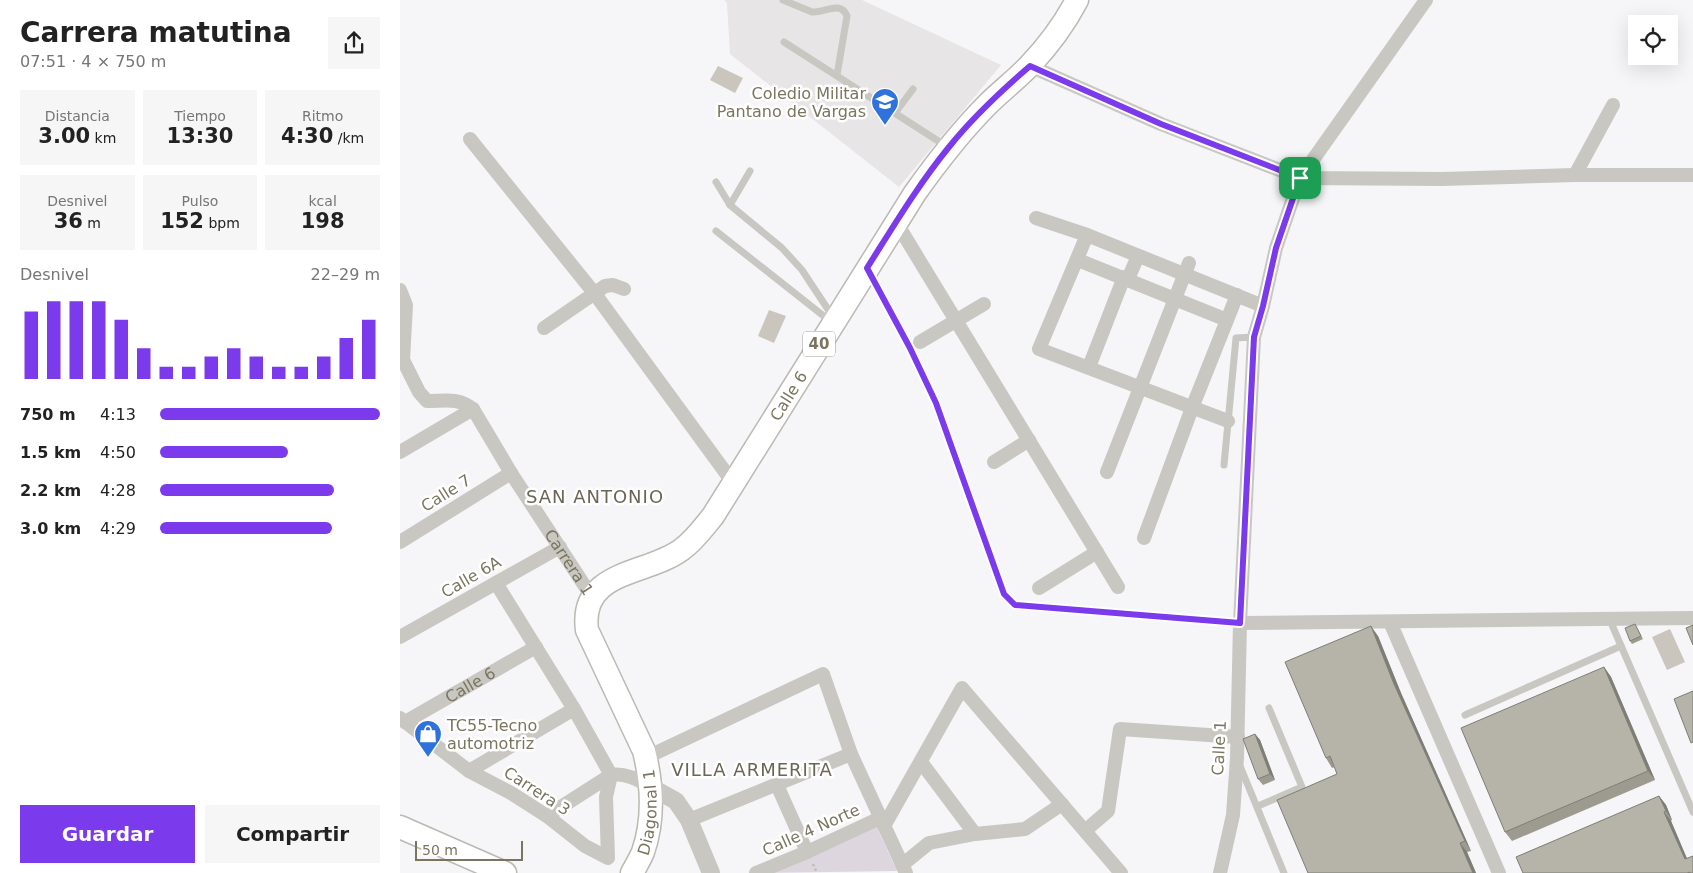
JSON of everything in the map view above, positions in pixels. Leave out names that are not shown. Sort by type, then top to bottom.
[{"type":"main road","name":"40","points":[[1030,66],[1060,27],[1077,0]]},
{"type":"main road","name":"Calle 6","points":[[592,597],[622,574],[664,559],[680,551],[713,516],[896,222],[949,147],[987,104],[1030,66]]},
{"type":"main road","name":"Carrera 1","points":[[592,597],[586,616],[588,630],[645,754]]},
{"type":"main road","name":"Diagonal 1","points":[[632,873],[643,852],[649,828],[650,804],[645,754]]},
{"type":"main road","points":[[400,827],[505,873]]},
{"type":"street","name":"Calle 1","points":[[1220,873],[1232,816],[1237,758],[1240,623],[1254,337],[1276,248],[1300,178],[1426,0]]},
{"type":"street","points":[[1030,66],[1161,124],[1300,178],[1442,179],[1575,175],[1693,176]]},
{"type":"street","points":[[1575,175],[1614,106]]},
{"type":"street","points":[[470,139],[595,294],[734,484]]},
{"type":"street","points":[[1036,218],[1087,235],[1138,256],[1187,269],[1263,306]]},
{"type":"street","points":[[896,222],[1118,588]]},
{"type":"street","points":[[1087,235],[1039,349],[1228,421]]},
{"type":"street","points":[[1089,367],[1126,278],[1138,256]]},
{"type":"street","points":[[1078,260],[1227,320]]},
{"type":"street","points":[[1107,472],[1187,269]]},
{"type":"street","points":[[544,328],[605,286],[613,284],[624,289]]},
{"type":"street","points":[[400,290],[406,305],[402,361],[419,392],[427,401],[459,401],[464,402],[473,409],[400,452]]},
{"type":"street","points":[[1144,538],[1192,408],[1237,295]]},
{"type":"street","points":[[920,342],[984,304]]},
{"type":"street","name":"Carrera 1","points":[[473,409],[511,473],[592,597]]},
{"type":"street","points":[[994,462],[1029,440]]},
{"type":"street","name":"Calle 7","points":[[400,542],[511,473]]},
{"type":"street","name":"Calle 6A","points":[[400,637],[560,547]]},
{"type":"street","points":[[1039,588],[1097,552]]},
{"type":"street","points":[[496,583],[574,709],[610,774]]},
{"type":"street","points":[[1240,623],[1693,618]]},
{"type":"street","points":[[1390,622],[1499,873]]},
{"type":"street","name":"Calle 6","points":[[403,720],[536,647]]},
{"type":"street","points":[[645,754],[823,674],[851,754],[904,869],[929,843],[975,834],[1026,829],[1062,804]]},
{"type":"street","points":[[882,822],[920,762],[962,688],[1121,873]]},
{"type":"street","points":[[469,771],[574,709]]},
{"type":"street","name":"Carrera 3","points":[[403,720],[469,771],[511,793],[547,816],[586,846],[608,858],[606,797],[610,774]]},
{"type":"street","points":[[1086,830],[1108,811],[1120,729],[1238,737]]},
{"type":"street","points":[[689,820],[851,754]]},
{"type":"street","points":[[920,762],[975,834]]},
{"type":"street","points":[[547,816],[610,774],[633,778],[676,801],[689,820],[712,873]]},
{"type":"street","points":[[777,785],[807,852]]},
{"type":"street","name":"Calle 4 Norte","points":[[756,873],[882,822]]},
{"type":"lane","points":[[783,0],[812,12],[832,6],[840,7],[845,11],[847,16],[836,75]]},
{"type":"lane","points":[[784,42],[949,147]]},
{"type":"lane","points":[[895,112],[912,89]]},
{"type":"lane","points":[[730,206],[750,171]]},
{"type":"lane","points":[[716,182],[730,206],[782,248],[802,270],[834,321]]},
{"type":"lane","points":[[716,231],[834,321]]},
{"type":"lane","points":[[1224,464],[1236,338],[1254,337]]},
{"type":"lane","points":[[1609,618],[1693,812]]},
{"type":"lane","points":[[1465,715],[1621,646]]},
{"type":"lane","points":[[1258,806],[1302,787],[1269,708]]},
{"type":"lane","points":[[1237,758],[1284,873]]},
{"type":"path","points":[[867,268],[910,348],[936,403],[1004,594],[1009,600],[1015,605],[1240,623]]},
{"type":"shaded area","name":"Coledio Militar Pantano de Vargas","points":[[724,0],[862,0],[1001,65],[899,187],[730,54],[727,3]]},
{"type":"shaded area","points":[[718,66],[743,78],[735,93],[710,80]]},
{"type":"shaded area","points":[[769,310],[786,316],[774,343],[758,336]]},
{"type":"shaded area","points":[[1670,629],[1685,662],[1667,670],[1652,637]]},
{"type":"shaded area","points":[[874,821],[897,871],[763,873]]},
{"type":"building","points":[[1635,624],[1641,636],[1630,641],[1625,628]]},
{"type":"building","points":[[1693,625],[1693,645],[1686,628]]},
{"type":"building","points":[[1371,626],[1394,684],[1465,841],[1460,843],[1473,873],[1308,873],[1277,800],[1337,774],[1330,756],[1326,758],[1285,662]]},
{"type":"building","points":[[1604,667],[1648,771],[1505,832],[1461,728]]},
{"type":"building","points":[[1693,691],[1693,742],[1691,743],[1674,699]]},
{"type":"building","points":[[1255,734],[1270,774],[1258,779],[1243,739]]},
{"type":"building","points":[[1659,796],[1685,859],[1693,856],[1693,873],[1523,873],[1516,857]]},
{"type":"place","name":"Coledio Militar Pantano de Vargas","points":[[885,126]]},
{"type":"place","name":"TC55-Tecno automotriz","points":[[428,758]]},
{"type":"district","name":"SAN ANTONIO","points":[[595,496]]},
{"type":"district","name":"VILLA ARMERITA","points":[[752,769]]},
{"type":"route","points":[[1030,66],[1161,124],[1300,178],[1276,248],[1254,337],[1240,623],[1015,605],[1004,594],[936,403],[910,348],[867,268],[896,222],[949,147],[987,104],[1030,66]]}]
